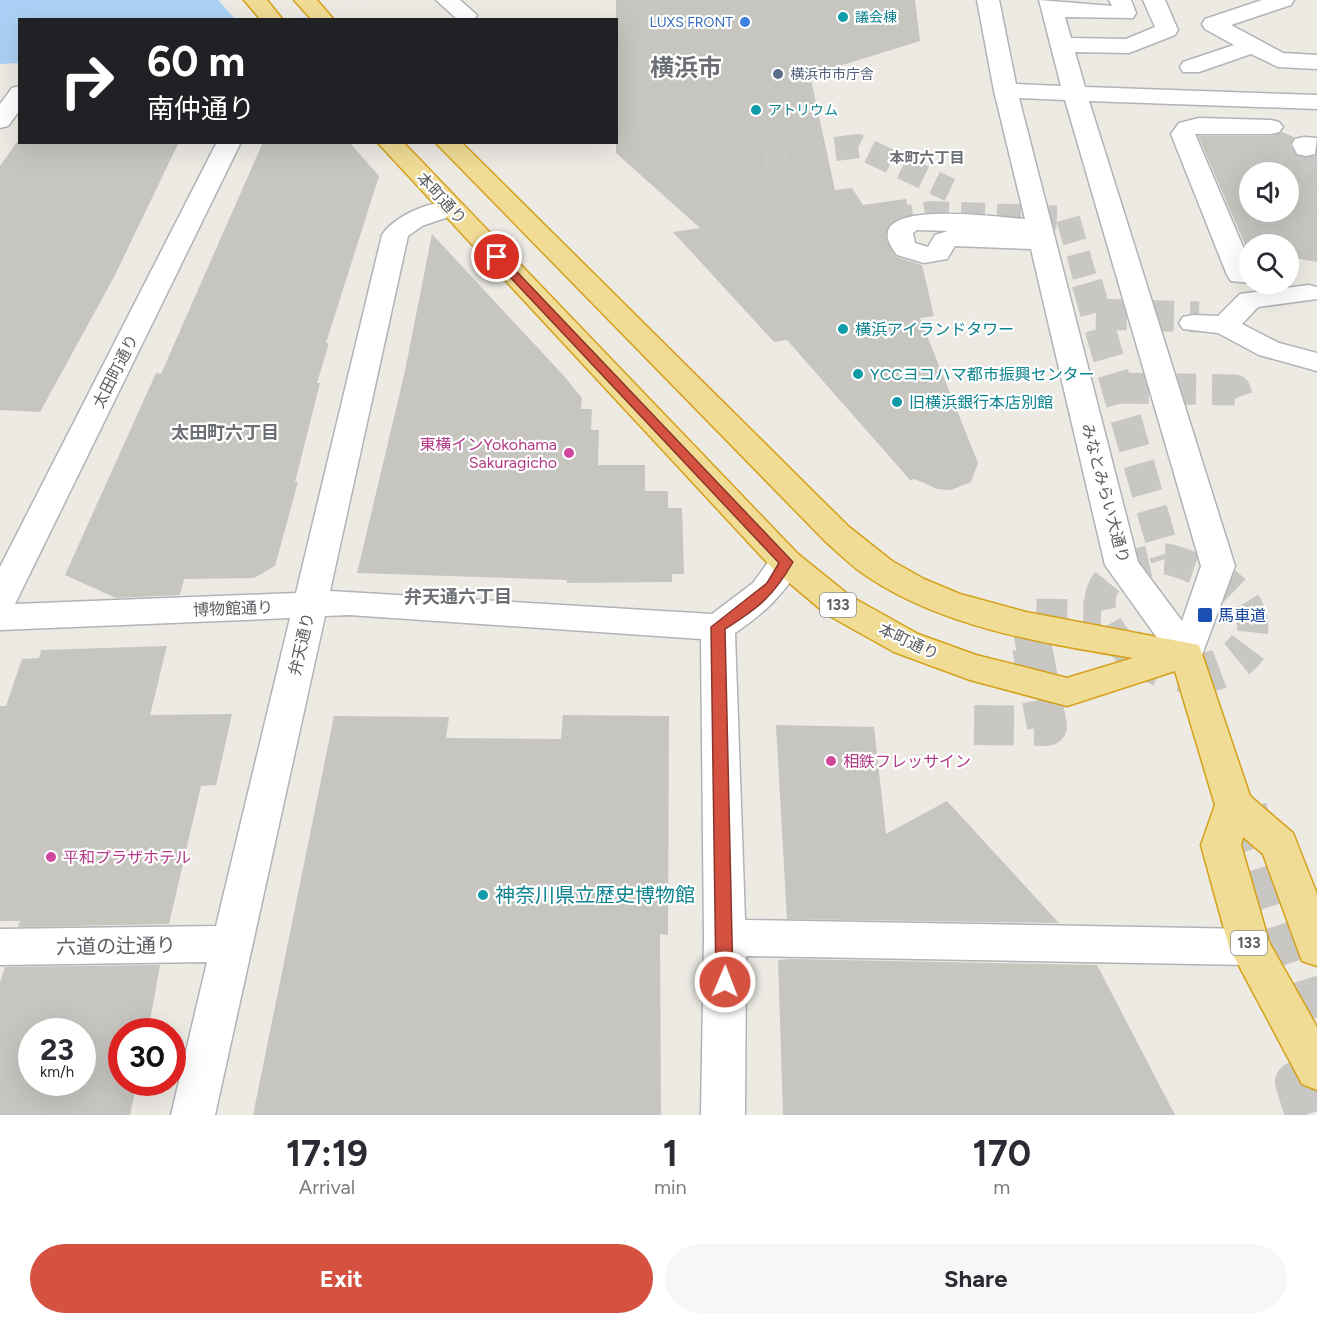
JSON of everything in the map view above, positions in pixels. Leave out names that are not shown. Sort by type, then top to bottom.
[{"type":"highway","points":[[255,0],[271,18]]},
{"type":"highway","points":[[305,0],[323,18]]},
{"type":"highway","name":"本町通り","points":[[391,144],[786,562],[838,605],[906,643],[970,667],[1067,692],[1187,654]]},
{"type":"highway","points":[[449,144],[837,534],[880,569],[937,598],[999,618],[1187,654],[1234,805],[1279,845],[1317,948]]},
{"type":"highway","name":"133","points":[[1234,805],[1221,845],[1250,946],[1317,1069]]},
{"type":"street","points":[[447,0],[466,15]]},
{"type":"street","name":"みなとみらい大通り","points":[[988,0],[1006,91],[1122,565],[1187,654]]},
{"type":"street","points":[[1120,0],[1125,13],[1051,5],[1075,94],[1218,566],[1187,654]]},
{"type":"street","points":[[1062,45],[1130,46],[1167,30],[1154,0]]},
{"type":"street","points":[[1283,0],[1213,24],[1278,60],[1317,62]]},
{"type":"street","points":[[1191,67],[1254,46]]},
{"type":"street","points":[[0,87],[18,85]]},
{"type":"street","points":[[1006,91],[1317,102]]},
{"type":"street","points":[[0,121],[18,96]]},
{"type":"street","points":[[1239,264],[1183,135],[1187,128],[1199,125],[1271,127]]},
{"type":"street","name":"太田町通り","points":[[0,600],[229,144]]},
{"type":"street","name":"弁天通り","points":[[193,1115],[395,235],[401,227],[411,221],[451,208]]},
{"type":"street","points":[[1225,326],[1241,294]]},
{"type":"street","points":[[1193,323],[1225,326],[1247,341],[1283,356],[1317,362]]},
{"type":"street","points":[[723,1115],[725,938],[718,627],[750,606],[772,586],[786,562]]},
{"type":"street","name":"博物館通り","points":[[0,617],[360,604],[718,627]]},
{"type":"street","points":[[725,938],[1250,946]]},
{"type":"street","name":"六道の辻通り","points":[[0,947],[232,944]]},
{"type":"water","points":[[0,0],[366,0],[363,3],[301,18],[18,18],[18,63],[0,64]]},
{"type":"pier","points":[[218,0],[364,0],[367,3],[300,18],[234,18]]},
{"type":"building","points":[[616,0],[915,0],[920,41],[810,75],[835,190],[852,188],[863,205],[906,199],[910,215],[892,222],[886,237],[896,257],[922,265],[934,316],[920,318],[978,463],[971,482],[951,490],[937,489],[915,479],[910,480],[787,340],[774,342],[673,232],[700,228],[616,153],[616,144],[618,144],[618,18],[616,18]]},
{"type":"building","points":[[1282,132],[1294,137],[1290,145],[1297,156],[1306,158],[1317,155],[1317,262],[1299,259],[1299,234],[1240,234],[1198,136],[1271,136]]},
{"type":"building","points":[[17,142],[18,144],[178,144],[114,277],[40,412],[0,410],[0,166]]},
{"type":"building","points":[[262,144],[351,144],[379,176],[326,343],[329,343],[317,383],[320,383],[295,482],[298,482],[275,566],[254,578],[184,579],[180,595],[116,598],[65,575],[156,373],[161,374]]},
{"type":"building","points":[[432,234],[564,376],[582,398],[581,409],[592,409],[591,430],[599,430],[598,465],[645,465],[645,491],[668,491],[668,508],[682,508],[684,574],[672,574],[672,582],[567,583],[567,580],[357,573],[405,371]]},
{"type":"building","points":[[167,646],[150,715],[232,714],[216,785],[201,786],[169,924],[18,927],[20,921],[0,921],[0,706],[6,706],[22,659],[39,658],[41,650]]},
{"type":"building","name":"神奈川県立歴史博物館","points":[[563,715],[669,716],[668,935],[660,934],[661,1115],[253,1115],[334,716],[449,717],[446,738],[561,739]]},
{"type":"building","points":[[776,725],[874,727],[886,834],[947,801],[1059,923],[787,919]]},
{"type":"building","points":[[778,960],[1097,965],[1175,1115],[783,1115]]},
{"type":"building","points":[[160,965],[151,1018],[108,1018],[108,1096],[134,1096],[130,1115],[0,1115],[0,983],[5,967]]},
{"type":"tunnel","points":[[728,163],[858,146],[950,190]]},
{"type":"tunnel","points":[[1306,149],[1317,170]]},
{"type":"tunnel","points":[[854,226],[931,213],[1068,218],[1087,285]]},
{"type":"tunnel","points":[[1087,283],[1166,559]]},
{"type":"tunnel","points":[[1096,314],[1199,317]]},
{"type":"tunnel","points":[[1118,388],[1235,390],[1241,407]]},
{"type":"tunnel","points":[[1127,649],[1107,627],[1100,602],[1102,591],[1108,581],[1119,572],[1134,565],[1162,559],[1178,562],[1211,575],[1238,593],[1247,606],[1252,622],[1253,633],[1246,649]]},
{"type":"tunnel","points":[[1032,649],[1025,614],[1101,615]]},
{"type":"tunnel","points":[[974,725],[1047,726],[1032,647]]},
{"type":"tunnel","points":[[1126,647],[1156,665],[1189,673],[1221,668],[1235,660],[1246,649]]},
{"type":"tunnel","points":[[1247,809],[1317,1024]]},
{"type":"tunnel","points":[[1305,1115],[1295,1082],[1317,1081]]},
{"type":"place","name":"議会棟","points":[[843,17]]},
{"type":"place","name":"LUXS FRONT","points":[[745,22]]},
{"type":"place","name":"横浜市市庁舎","points":[[778,74]]},
{"type":"place","name":"アトリウム","points":[[756,110]]},
{"type":"place","name":"横浜アイランドタワー","points":[[843,329]]},
{"type":"place","name":"YCCヨコハマ都市振興センター","points":[[858,374]]},
{"type":"place","name":"旧横浜銀行本店別館","points":[[897,402]]},
{"type":"place","name":"東横インYokohama Sakuragicho","points":[[569,453]]},
{"type":"place","name":"馬車道","points":[[1205,615]]},
{"type":"place","name":"相鉄フレッサイン","points":[[831,761]]},
{"type":"place","name":"平和プラザホテル","points":[[51,857]]},
{"type":"place","name":"神奈川県立歴史博物館","points":[[483,895]]},
{"type":"district","name":"横浜市","points":[[686,68]]},
{"type":"district","name":"本町六丁目","points":[[927,158]]},
{"type":"district","name":"太田町六丁目","points":[[225,433]]},
{"type":"district","name":"弁天通六丁目","points":[[458,597]]},
{"type":"route","points":[[497,257],[786,562],[772,586],[750,606],[718,627],[725,982]]}]
